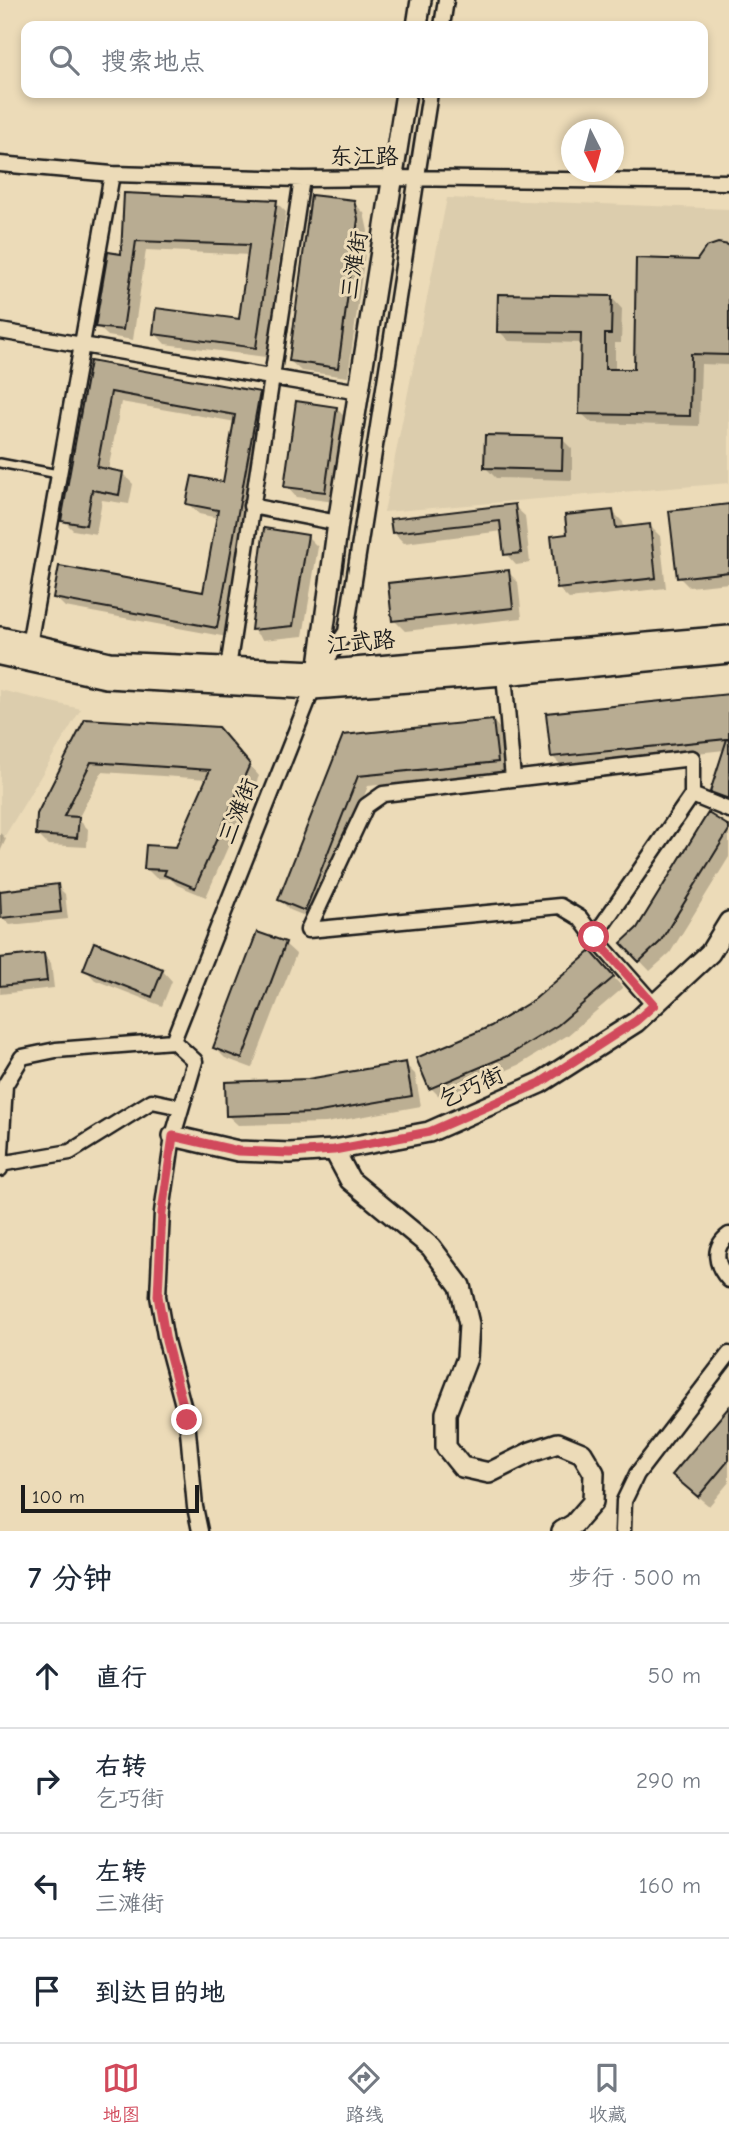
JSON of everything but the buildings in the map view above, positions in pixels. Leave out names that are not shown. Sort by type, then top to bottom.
[{"type":"main road","name":"江武路","points":[[1,653],[29,645],[109,663],[228,668],[316,680],[729,637]]},
{"type":"main road","name":"江武路","points":[[1,653],[106,677],[316,680],[504,674],[729,652]]},
{"type":"street","points":[[418,21],[421,0]]},
{"type":"street","points":[[443,21],[446,0]]},
{"type":"street","name":"三滩街","points":[[173,1041],[316,680],[405,98]]},
{"type":"street","points":[[316,680],[346,632],[429,98]]},
{"type":"street","name":"东江路","points":[[0,164],[112,174],[302,179],[729,182]]},
{"type":"street","points":[[29,645],[112,174]]},
{"type":"street","points":[[228,668],[302,179]]},
{"type":"street","points":[[0,331],[359,392]]},
{"type":"street","points":[[251,506],[338,523]]},
{"type":"street","points":[[504,674],[513,779]]},
{"type":"street","points":[[594,937],[692,795],[692,758],[390,792],[376,797],[363,813],[308,930],[560,906],[580,918],[594,937],[654,1005]]},
{"type":"street","points":[[692,795],[729,810]]},
{"type":"street","name":"乞巧街","points":[[173,1136],[238,1151],[290,1153],[334,1150],[429,1132],[540,1083],[636,1021],[709,953],[729,922]]},
{"type":"street","points":[[181,1107],[152,1101],[70,1152],[0,1166],[5,1085],[22,1057],[56,1050],[173,1041],[195,1061],[173,1136],[162,1212],[158,1296],[166,1341],[187,1420],[195,1507],[200,1531]]},
{"type":"street","points":[[334,1150],[350,1180],[431,1247],[460,1286],[469,1324],[467,1358],[446,1413],[446,1447],[462,1467],[489,1472],[530,1452],[558,1443],[582,1453],[594,1473],[593,1502],[574,1524],[562,1531]]},
{"type":"street","points":[[729,1235],[722,1240],[716,1254],[719,1269],[729,1280]]},
{"type":"street","points":[[623,1531],[624,1500],[637,1474],[729,1354]]},
{"type":"lane","points":[[0,463],[58,474]]},
{"type":"shaded area","points":[[447,198],[729,209],[729,483],[384,512]]},
{"type":"shaded area","points":[[0,690],[81,709],[0,844]]},
{"type":"route","points":[[187,1420],[166,1341],[158,1296],[162,1212],[173,1136],[238,1151],[290,1153],[334,1150],[429,1132],[540,1083],[636,1021],[654,1005],[594,937]]}]
